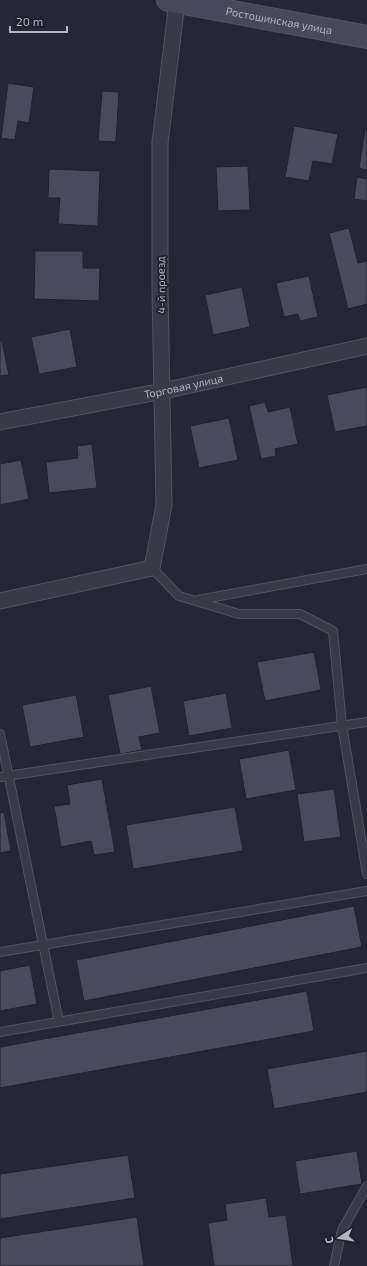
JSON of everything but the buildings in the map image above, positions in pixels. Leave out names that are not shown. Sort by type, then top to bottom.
[{"type":"main road","name":"Ростошинская улица","points":[[172,1],[367,37]]},
{"type":"street","name":"4-й проезд","points":[[152,568],[164,505],[160,291],[160,143],[172,1]]},
{"type":"street","name":"Торговая улица","points":[[0,422],[163,391],[367,346]]},
{"type":"street","points":[[0,601],[152,568]]},
{"type":"lane","points":[[152,568],[180,596],[238,614],[300,614],[333,631],[342,725],[367,874]]},
{"type":"lane","points":[[195,601],[367,569]]},
{"type":"lane","points":[[0,778],[367,722]]},
{"type":"lane","points":[[0,734],[59,1022]]},
{"type":"lane","points":[[0,952],[367,891]]},
{"type":"lane","points":[[0,1032],[367,968]]},
{"type":"lane","points":[[334,1266],[342,1230],[367,1186]]}]
